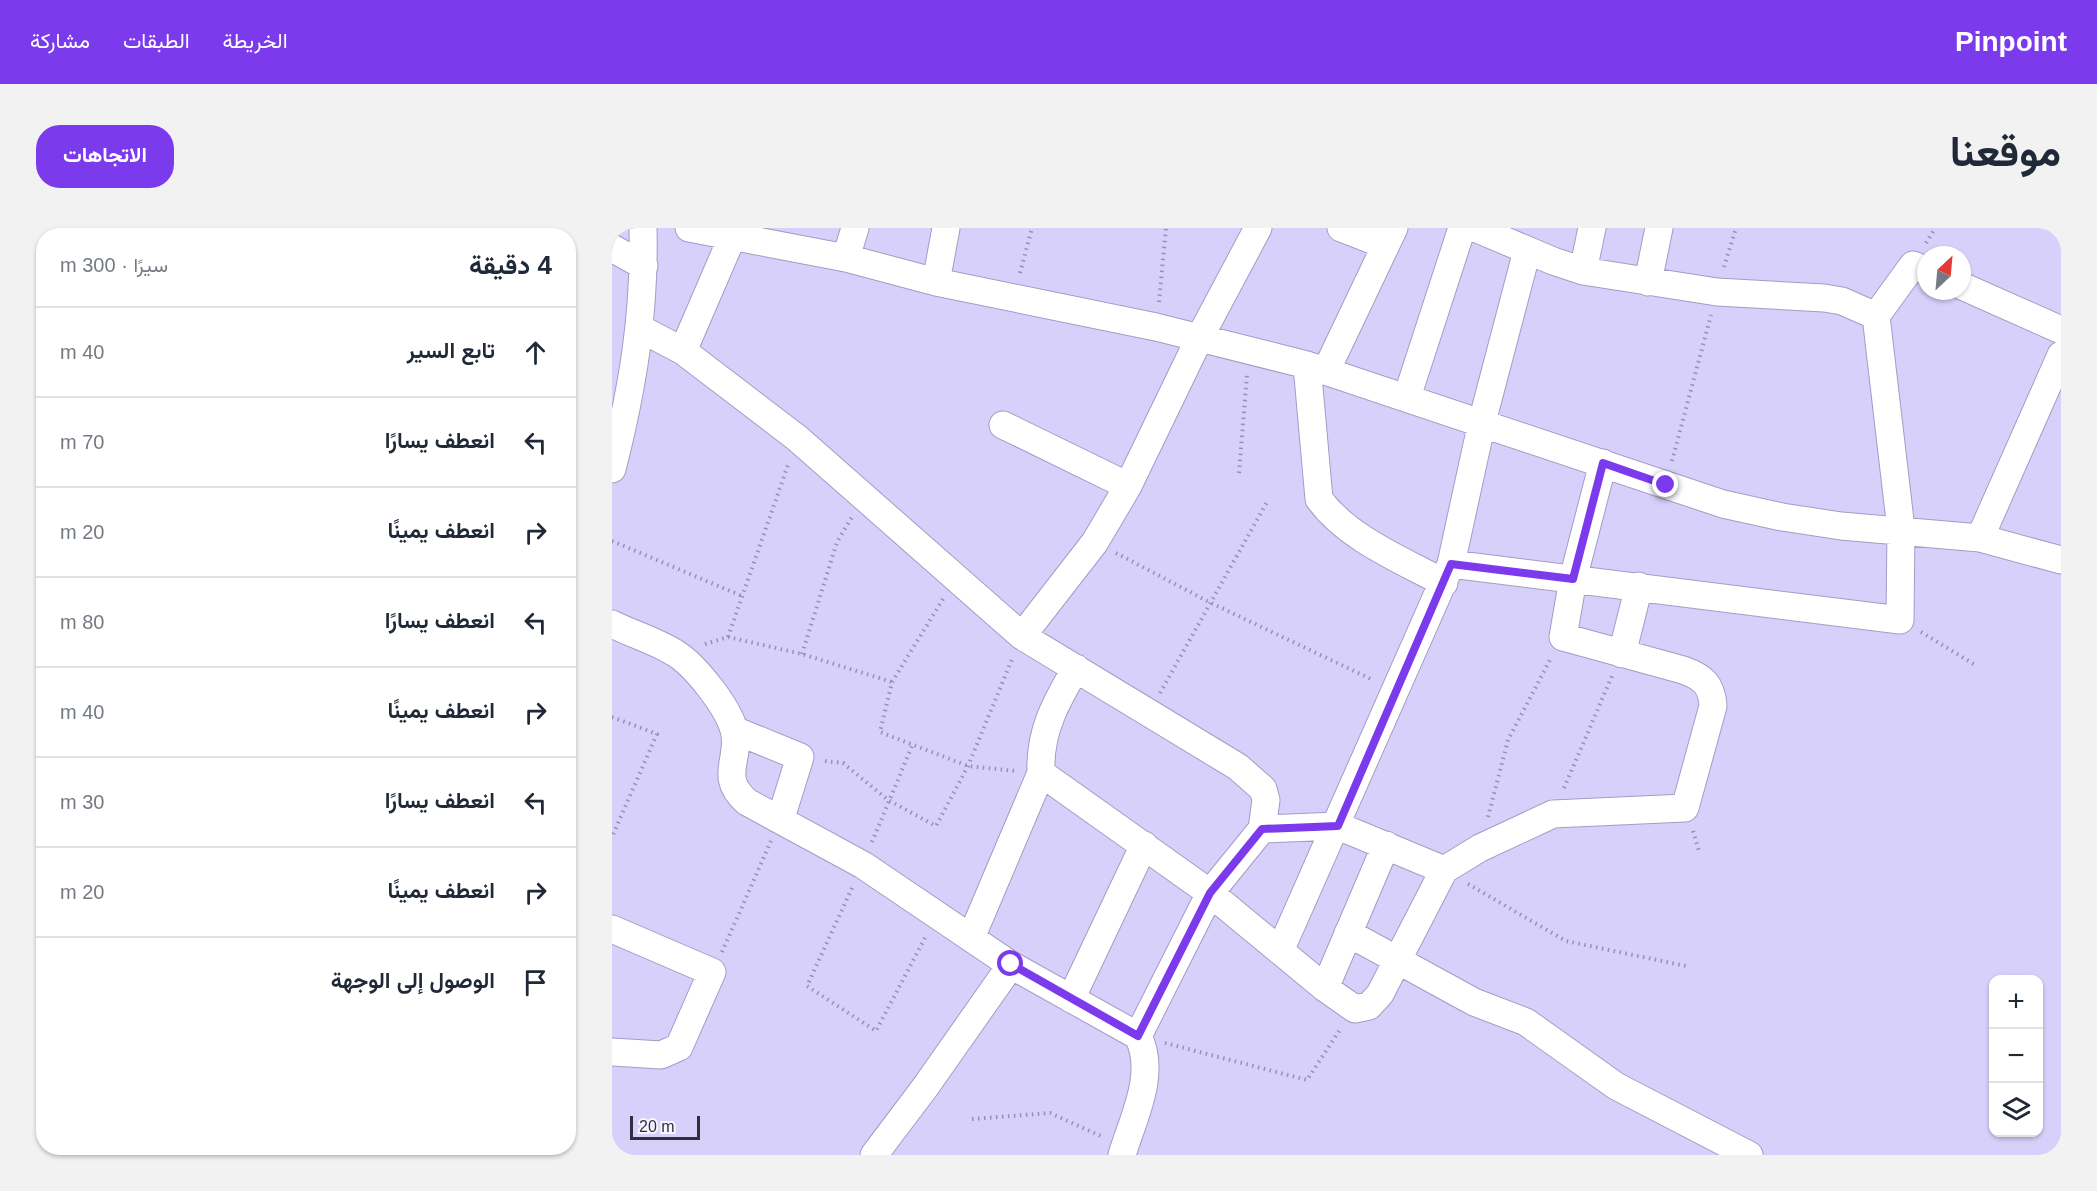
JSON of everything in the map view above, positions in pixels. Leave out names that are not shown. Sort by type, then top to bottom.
[{"type":"street","points":[[612,469],[627,410],[641,329],[643,228]]},
{"type":"street","points":[[689,228],[846,258],[936,282],[1156,327],[1249,350],[1316,368],[1407,397],[1723,504],[1782,518],[1841,526],[1901,529],[1980,538],[2061,560]]},
{"type":"street","points":[[846,258],[855,228]]},
{"type":"street","points":[[936,282],[946,228]]},
{"type":"street","points":[[1022,636],[1095,542],[1128,486],[1200,337],[1258,228]]},
{"type":"street","points":[[1341,228],[1389,236],[1316,368],[1319,499],[1327,510],[1365,538],[1447,574],[1573,579],[1900,620],[1901,529],[1876,316],[1913,265],[1917,267]]},
{"type":"street","points":[[1407,397],[1462,228]]},
{"type":"street","points":[[1474,228],[1582,270],[1717,292],[1824,298],[1842,301],[1876,316]]},
{"type":"street","points":[[1582,270],[1592,228]]},
{"type":"street","points":[[1648,282],[1659,228]]},
{"type":"street","points":[[683,351],[733,235]]},
{"type":"street","points":[[612,248],[644,266]]},
{"type":"street","points":[[1280,951],[1338,826],[1447,574],[1482,422],[1527,250]]},
{"type":"street","points":[[1971,290],[2061,330]]},
{"type":"street","points":[[641,329],[683,351],[797,438],[957,576],[1022,636],[1149,712],[1256,780],[1263,789],[1266,800],[1262,829],[1210,893],[1138,1036]]},
{"type":"street","points":[[1980,538],[2061,355]]},
{"type":"street","points":[[1003,425],[1128,486]]},
{"type":"street","points":[[1041,773],[1210,893],[1325,988],[1355,1009],[1362,1009],[1375,1001],[1444,870],[1521,826],[1553,814],[1685,808],[1713,706],[1712,693],[1707,683],[1697,675],[1563,637],[1573,579],[1603,463]]},
{"type":"street","points":[[1622,654],[1639,586]]},
{"type":"street","points":[[612,624],[676,653],[704,682],[734,730],[732,782],[735,792],[747,802],[781,818],[862,865],[1011,964],[1138,1036],[1145,1049],[1145,1075],[1128,1152]]},
{"type":"street","points":[[971,938],[1041,773],[1041,743],[1045,728],[1076,668]]},
{"type":"street","points":[[734,730],[800,757],[781,818]]},
{"type":"street","points":[[1262,829],[1338,826],[1444,870]]},
{"type":"street","points":[[1071,999],[1144,845]]},
{"type":"street","points":[[1325,988],[1386,845]]},
{"type":"street","points":[[612,929],[712,972],[679,1047],[661,1055],[612,1052]]},
{"type":"street","points":[[1348,933],[1474,1002],[1526,1022],[1616,1086],[1749,1155]]},
{"type":"street","points":[[874,1155],[1011,964]]},
{"type":"path","points":[[1013,298],[1032,228]]},
{"type":"path","points":[[1156,327],[1166,228]]},
{"type":"path","points":[[1666,485],[1736,228]]},
{"type":"path","points":[[1239,473],[1249,350]]},
{"type":"path","points":[[797,438],[728,637],[802,654],[892,682]]},
{"type":"path","points":[[802,654],[837,542],[865,496]]},
{"type":"path","points":[[1149,712],[1267,502]]},
{"type":"path","points":[[612,541],[742,596]]},
{"type":"path","points":[[1095,542],[1211,603],[1395,690]]},
{"type":"path","points":[[957,576],[892,682],[880,732],[968,766],[1041,773]]},
{"type":"path","points":[[1900,620],[1977,666]]},
{"type":"path","points":[[800,757],[843,763],[888,801],[936,826],[968,766],[1022,636]]},
{"type":"path","points":[[1480,848],[1508,740],[1563,637]]},
{"type":"path","points":[[1553,814],[1622,654]]},
{"type":"path","points":[[612,717],[657,734],[612,837]]},
{"type":"path","points":[[912,746],[862,865],[807,986],[876,1031],[937,915]]},
{"type":"path","points":[[712,972],[781,818]]},
{"type":"path","points":[[1444,870],[1566,941],[1686,966]]},
{"type":"path","points":[[1138,1036],[1306,1080],[1355,1009]]},
{"type":"path","points":[[972,1119],[1050,1113],[1128,1152]]},
{"type":"route","points":[[1011,964],[1138,1036],[1210,893],[1262,829],[1338,826],[1451,564],[1573,579],[1603,463],[1666,485]]}]
